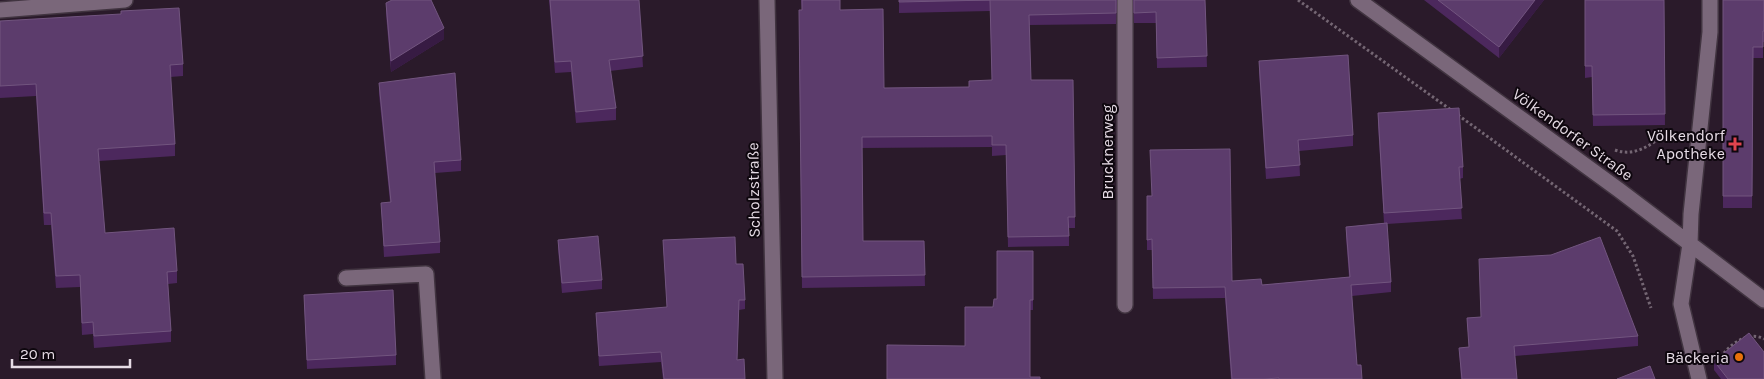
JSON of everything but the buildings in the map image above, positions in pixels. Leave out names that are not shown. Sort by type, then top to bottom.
[{"type":"street","points":[[0,10],[125,0]]},
{"type":"street","name":"Scholzstraße","points":[[767,0],[775,379]]},
{"type":"street","name":"Brucknerweg","points":[[1125,0],[1125,305]]},
{"type":"street","name":"Völkendorfer Straße","points":[[1358,0],[1619,190],[1764,300]]},
{"type":"street","points":[[1699,379],[1681,304],[1690,244],[1691,214],[1710,32],[1710,0]]},
{"type":"street","points":[[346,278],[426,274],[433,379]]},
{"type":"path","points":[[1298,0],[1609,224],[1617,231],[1633,256]]},
{"type":"path","points":[[1608,148],[1624,153],[1642,150],[1672,130]]},
{"type":"path","points":[[1720,359],[1728,348],[1745,336],[1761,337],[1764,339]]},
{"type":"place","name":"Völkendorf Apotheke","points":[[1735,144]]},
{"type":"place","name":"Bäckeria","points":[[1739,357]]}]
